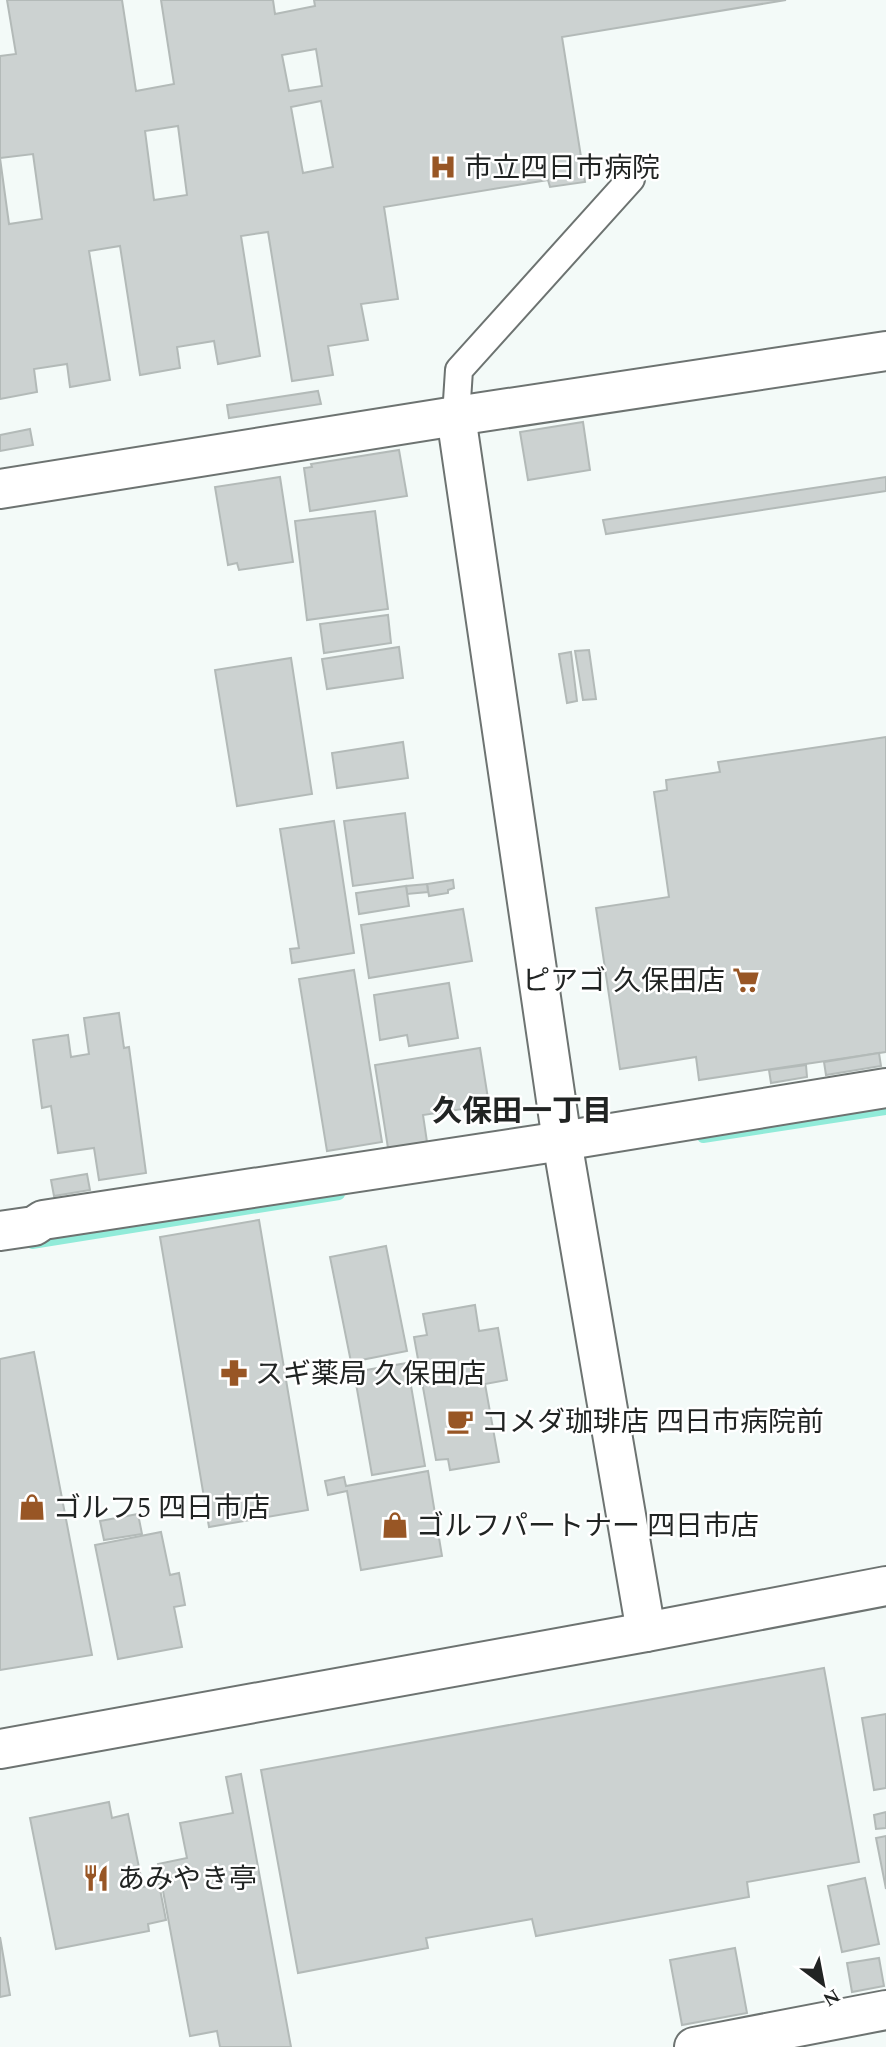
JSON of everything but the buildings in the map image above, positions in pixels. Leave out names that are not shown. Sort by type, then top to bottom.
[{"type":"street","points":[[0,489],[456,415],[886,351]]},
{"type":"street","points":[[456,415],[562,1141],[646,1632]]},
{"type":"street","points":[[0,1231],[34,1226],[43,1220],[562,1141],[886,1087]]},
{"type":"street","points":[[0,1749],[886,1586]]},
{"type":"street","points":[[694,2047],[886,2010]]},
{"type":"lane","points":[[456,415],[459,370],[631,178]]},
{"type":"waterway","points":[[703,1137],[886,1109]]},
{"type":"waterway","points":[[32,1243],[339,1194]]},
{"type":"place","name":"市立四日市病院","points":[[443,167]]},
{"type":"place","name":"ピアゴ 久保田店","points":[[746,980]]},
{"type":"place","name":"スギ薬局 久保田店","points":[[234,1373]]},
{"type":"place","name":"コメダ珈琲店 四日市病院前","points":[[460,1421]]},
{"type":"place","name":"ゴルフ5 四日市店","points":[[32,1507]]},
{"type":"place","name":"ゴルフパートナー 四日市店","points":[[395,1525]]},
{"type":"place","name":"あみやき亭","points":[[96,1878]]},
{"type":"district","name":"久保田一丁目","points":[[522,1111]]}]
